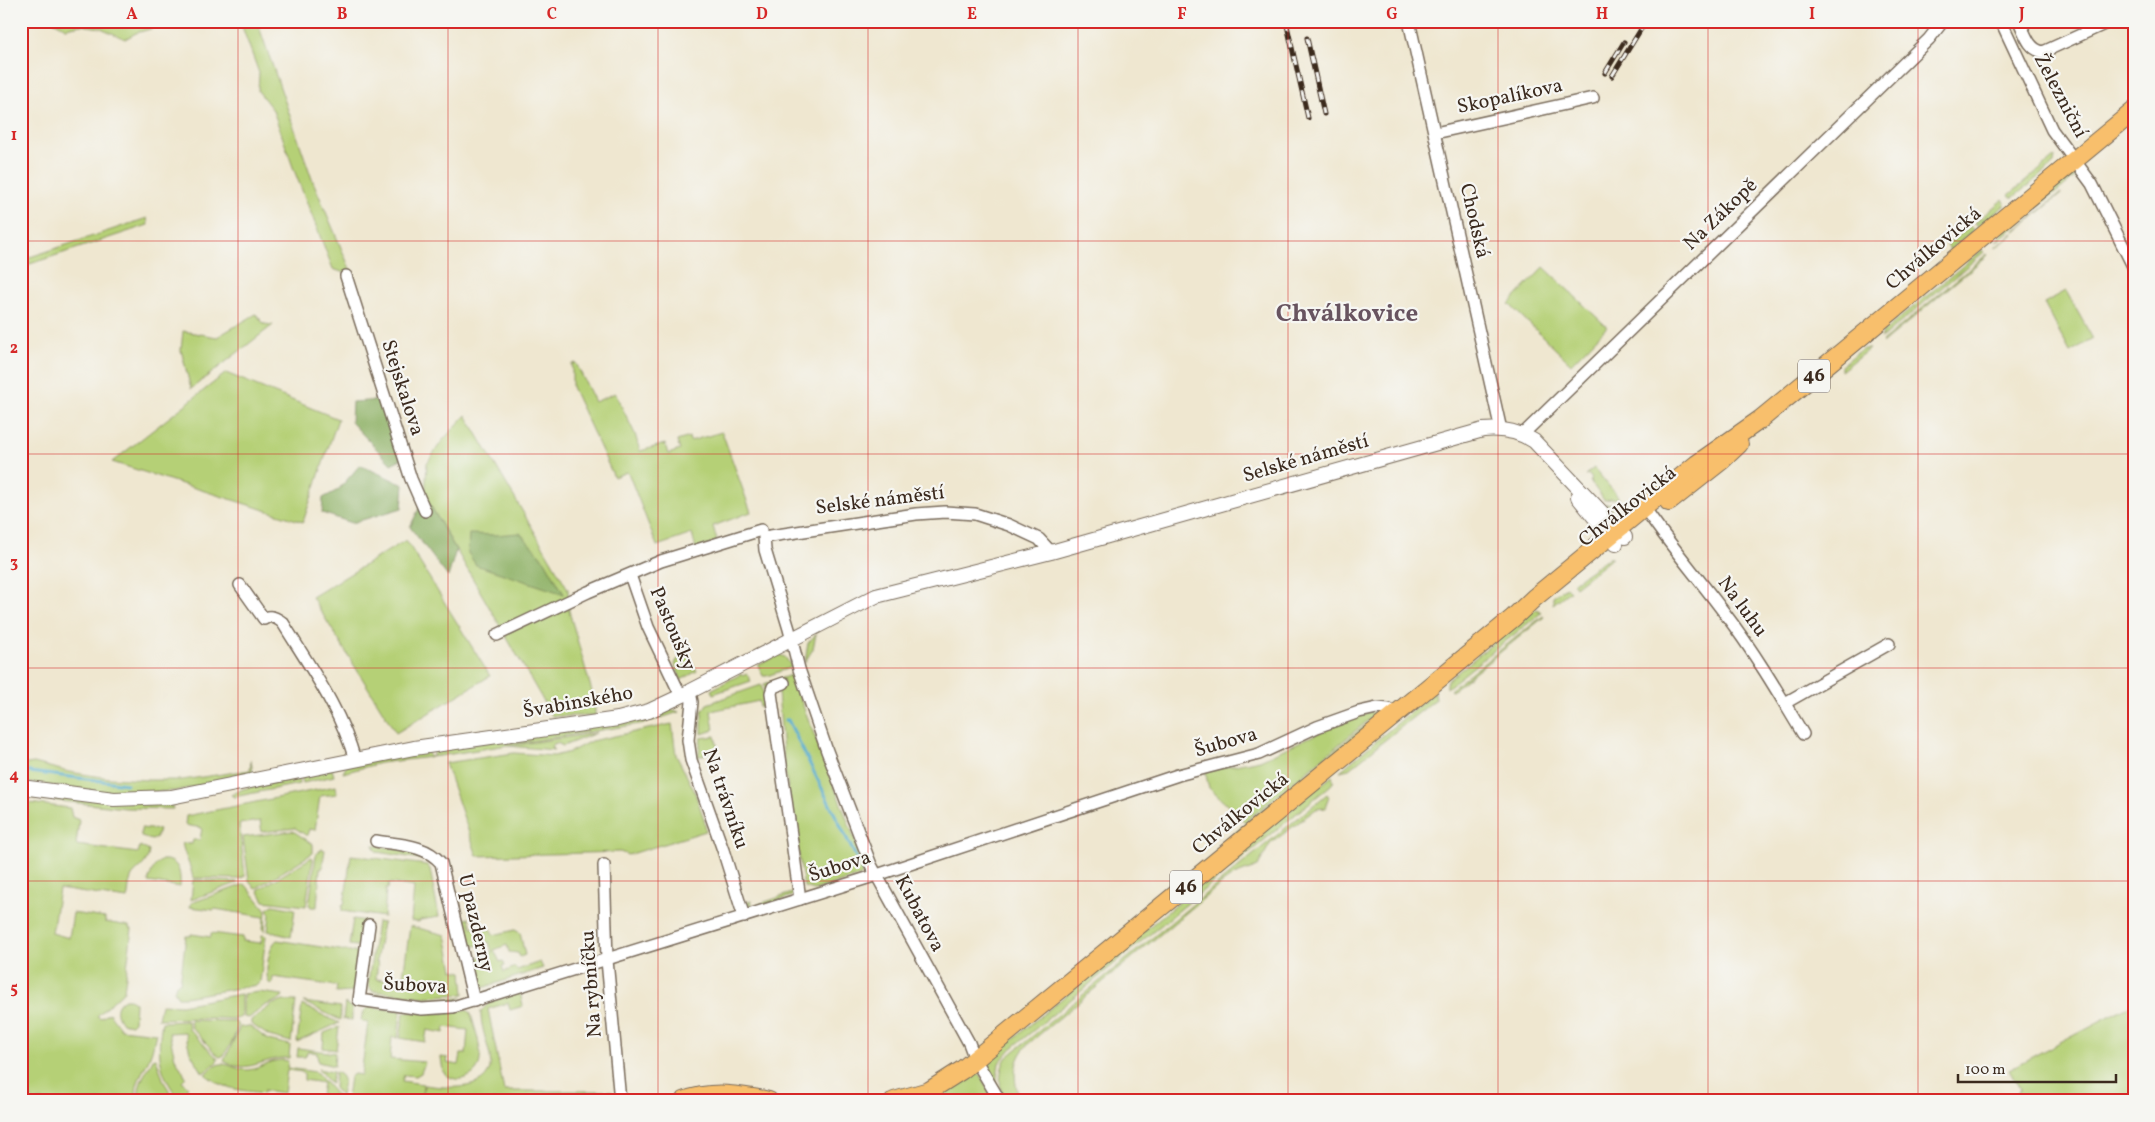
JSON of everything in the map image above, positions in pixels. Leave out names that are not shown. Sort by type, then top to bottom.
[{"type":"main road","name":"Chválkovická","points":[[894,1101],[934,1089],[975,1059],[1513,618],[1617,537],[1647,512],[1702,460],[1761,420],[2134,111]]},
{"type":"main road","points":[[684,1101],[703,1095],[726,1094],[769,1101]]},
{"type":"street","name":"Chodská","points":[[1409,21],[1501,430]]},
{"type":"street","name":"Na Zákopě","points":[[1524,434],[1929,39],[1943,21]]},
{"type":"street","name":"Železniční","points":[[2001,21],[2052,130],[2092,184],[2134,268]]},
{"type":"street","points":[[2019,21],[2030,45],[2042,52],[2111,21]]},
{"type":"street","name":"Skopalíkova","points":[[1434,133],[1593,98]]},
{"type":"street","name":"Stejskalova","points":[[346,276],[411,479],[425,511]]},
{"type":"street","name":"Selské náměstí","points":[[792,639],[876,596],[1051,552],[1472,433],[1501,430],[1524,434],[1539,444],[1560,469],[1577,496],[1617,537]]},
{"type":"street","name":"Selské náměstí","points":[[497,635],[588,592],[661,561],[762,533],[945,512],[975,514],[1009,525],[1039,539],[1051,552]]},
{"type":"street","name":"Na luhu","points":[[1647,512],[1657,528],[1674,546],[1724,612],[1785,703],[1803,734]]},
{"type":"street","name":"Kubatova","points":[[762,533],[799,669],[827,751],[877,875],[969,1043],[975,1059],[1000,1101]]},
{"type":"street","name":"Pastoušky","points":[[630,575],[648,628],[686,694]]},
{"type":"street","points":[[240,586],[264,619],[266,617],[274,617],[283,623],[346,730],[355,760]]},
{"type":"street","name":"Švabinského","points":[[21,787],[114,798],[179,796],[414,748],[618,719],[649,711],[686,694],[792,639]]},
{"type":"street","points":[[1785,703],[1889,644]]},
{"type":"street","points":[[784,683],[774,687],[771,693],[800,899]]},
{"type":"street","name":"Na trávníku","points":[[686,694],[692,702],[688,740],[691,760],[744,917]]},
{"type":"street","name":"Šubova","points":[[369,925],[359,1000],[435,1009],[453,1007],[877,875],[1178,775],[1252,757],[1317,727],[1359,712],[1377,708],[1388,709],[1396,714]]},
{"type":"street","name":"U pazderny","points":[[376,841],[429,851],[441,863],[474,1002]]},
{"type":"street","name":"Na rybníčku","points":[[604,865],[607,960],[620,1101]]},
{"type":"green space","points":[[53,21],[179,21],[136,33],[125,39],[101,28],[81,25],[66,28]]},
{"type":"green space","points":[[240,21],[257,21],[312,179],[353,276],[333,269],[294,170],[273,110],[258,91],[259,73]]},
{"type":"green space","points":[[2055,157],[2054,164],[2014,197],[2009,195]]},
{"type":"green space","points":[[2070,176],[2076,176],[1996,242],[2004,231]]},
{"type":"green space","points":[[2061,194],[1996,248],[1996,247]]},
{"type":"green space","points":[[2003,199],[2004,206],[1978,226],[1975,223]]},
{"type":"green space","points":[[147,218],[148,225],[21,267],[21,260]]},
{"type":"green space","points":[[1971,226],[1974,230],[1950,250],[1947,245]]},
{"type":"green space","points":[[1982,250],[1984,252],[1881,339],[1883,332]]},
{"type":"green space","points":[[1987,254],[1988,255],[1882,342]]},
{"type":"green space","points":[[1544,267],[1607,327],[1571,364],[1509,304]]},
{"type":"green space","points":[[2066,291],[2093,339],[2070,352],[2044,303]]},
{"type":"green space","points":[[256,314],[264,324],[273,325],[191,389],[181,350],[183,331],[217,337]]},
{"type":"green space","points":[[1862,349],[1869,349],[1841,371],[1841,366]]},
{"type":"green space","points":[[576,363],[595,402],[615,393],[635,434],[640,451],[665,444],[668,454],[680,450],[677,441],[689,437],[690,441],[722,432],[751,512],[713,526],[717,541],[696,549],[692,534],[657,546],[629,475],[627,472],[614,477],[572,387],[572,364]]},
{"type":"green space","points":[[226,373],[338,419],[303,522],[112,462]]},
{"type":"green space","points":[[380,400],[401,459],[391,464],[351,422],[352,402]]},
{"type":"green space","points":[[466,415],[568,589],[569,611],[595,702],[595,716],[552,716],[425,496],[427,463],[442,441]]},
{"type":"green space","points":[[360,465],[404,485],[402,508],[352,523],[322,513],[323,498],[338,490]]},
{"type":"green space","points":[[1594,468],[1619,498],[1604,500],[1590,481],[1592,479],[1588,474],[1585,475]]},
{"type":"green space","points":[[425,496],[456,550],[448,577],[410,527]]},
{"type":"green space","points":[[1621,502],[1630,513],[1618,514],[1605,504]]},
{"type":"green space","points":[[520,533],[545,561],[564,594],[476,565],[468,553],[469,534],[495,535]]},
{"type":"green space","points":[[406,540],[490,676],[396,733],[312,597]]},
{"type":"green space","points":[[1610,557],[1612,558],[1575,587],[1572,583]]},
{"type":"green space","points":[[1566,587],[1570,591],[1553,604],[1553,596]]},
{"type":"green space","points":[[1537,610],[1541,613],[1447,688],[1447,681],[1532,611]]},
{"type":"green space","points":[[1543,616],[1452,691],[1450,690]]},
{"type":"green space","points":[[816,634],[813,649],[805,662],[808,643]]},
{"type":"green space","points":[[687,655],[697,671],[681,680],[675,664],[677,660]]},
{"type":"green space","points":[[780,655],[785,657],[792,667],[763,676],[758,665]]},
{"type":"green space","points":[[741,674],[742,676],[747,674],[751,681],[713,694],[711,690]]},
{"type":"green space","points":[[791,675],[866,868],[861,876],[815,890],[804,887],[784,764],[778,692],[784,680],[767,685],[770,709],[764,684]]},
{"type":"green space","points":[[761,685],[767,706],[760,707],[759,701],[711,711],[714,730],[702,734],[702,711],[707,704]]},
{"type":"green space","points":[[1435,692],[1436,699],[1349,769],[1340,771]]},
{"type":"green space","points":[[671,709],[679,712],[645,723],[439,756],[380,763],[343,773],[346,766],[427,751],[430,757],[433,756],[435,750],[650,717]]},
{"type":"green space","points":[[1369,712],[1377,713],[1245,822],[1209,788],[1205,771],[1260,760],[1340,723]]},
{"type":"green space","points":[[1379,714],[1379,717],[1224,847],[1220,845]]},
{"type":"green space","points":[[672,724],[676,755],[694,790],[706,831],[628,855],[620,852],[477,856],[445,763],[514,753],[554,756],[570,752],[591,741]]},
{"type":"green space","points":[[596,733],[563,746],[557,743],[553,744],[551,747],[554,750],[508,746]]},
{"type":"green space","points":[[715,736],[718,749],[698,757],[701,738]]},
{"type":"green space","points":[[251,760],[253,774],[175,791],[110,793],[21,782],[21,765],[34,763],[69,772],[109,778],[182,780],[250,770]]},
{"type":"green space","points":[[332,769],[334,776],[303,783],[301,775]]},
{"type":"green space","points":[[298,776],[299,784],[234,797],[231,795],[243,789]]},
{"type":"green space","points":[[1332,776],[1334,781],[1331,785],[1011,1049],[999,1063],[996,1085],[989,1068],[991,1057]]},
{"type":"green space","points":[[336,786],[337,794],[320,796],[315,830],[309,829],[307,836],[295,828],[262,832],[260,821],[239,824],[245,876],[239,879],[193,878],[182,843],[192,844],[193,840],[200,840],[202,828],[185,825],[186,816]]},
{"type":"green space","points":[[21,792],[171,803],[173,809],[126,808],[21,797]]},
{"type":"green space","points":[[1327,794],[1329,797],[1325,808],[1316,809],[1270,844],[1258,866],[1234,875],[1221,884],[1028,1044],[1019,1057],[1015,1071],[1020,1101],[1005,1101],[1001,1091],[1000,1080],[1006,1058]]},
{"type":"green space","points":[[21,802],[70,808],[72,817],[79,820],[76,845],[138,853],[140,846],[149,851],[144,864],[131,878],[127,899],[59,889],[52,933],[69,938],[73,913],[105,918],[105,922],[129,926],[132,929],[124,991],[97,1016],[101,1018],[109,1013],[121,1029],[156,1033],[151,1053],[136,1089],[137,1101],[35,1101],[21,1090]]},
{"type":"green space","points":[[141,828],[159,830],[156,838],[152,840],[141,837]]},
{"type":"green space","points":[[293,831],[313,844],[313,853],[255,889],[249,880],[243,837]]},
{"type":"green space","points":[[373,845],[423,853],[425,856],[421,859],[377,852]]},
{"type":"green space","points":[[322,849],[325,850],[322,868],[320,868],[317,907],[311,907],[309,905],[316,854]]},
{"type":"green space","points":[[351,855],[427,865],[430,869],[439,917],[420,920],[419,922],[411,921],[414,887],[389,883],[388,889],[386,889],[384,917],[342,911]]},
{"type":"green space","points":[[312,857],[306,906],[264,901],[258,890]]},
{"type":"green space","points":[[162,860],[172,862],[178,868],[180,887],[148,882],[154,867]]},
{"type":"green space","points":[[193,880],[237,882],[237,883],[191,900]]},
{"type":"green space","points":[[245,884],[266,910],[265,931],[263,930],[264,917],[190,907],[191,903]]},
{"type":"green space","points":[[795,892],[792,896],[756,908],[745,903],[751,901],[753,906]]},
{"type":"green space","points":[[273,905],[295,909],[291,937],[268,931],[270,914],[267,909]]},
{"type":"green space","points":[[469,918],[472,927],[484,925],[485,930],[491,929],[493,935],[515,930],[520,933],[525,955],[520,957],[518,953],[509,952],[507,945],[494,950],[500,962],[503,961],[505,965],[502,966],[504,972],[515,967],[517,970],[540,962],[543,968],[479,989],[476,987],[471,961],[492,952],[489,942],[468,948],[461,922]]},
{"type":"green space","points":[[353,919],[367,921],[361,943],[357,946],[349,945]]},
{"type":"green space","points":[[377,922],[383,923],[376,962],[378,962],[376,979],[400,982],[401,977],[403,977],[410,926],[446,935],[453,970],[462,972],[464,994],[424,997],[372,991],[368,984]]},
{"type":"green space","points":[[211,933],[243,937],[243,941],[261,943],[262,935],[266,936],[260,982],[257,985],[178,997],[174,991],[176,984],[180,983],[186,936],[191,936],[191,934],[211,937]]},
{"type":"green space","points":[[277,940],[359,953],[361,957],[355,989],[350,992],[336,993],[337,986],[273,977],[272,984],[269,983],[267,973],[268,960],[274,943]]},
{"type":"green space","points":[[259,992],[283,995],[281,999],[264,1006],[249,1018],[243,1017],[243,994]]},
{"type":"green space","points":[[520,992],[523,1006],[510,1010],[508,1003],[488,1009],[504,1091],[612,1091],[614,1101],[422,1101],[424,1085],[444,1087],[468,1086],[478,1083],[485,1077],[490,1068],[490,1056],[481,1011],[490,1002]]},
{"type":"green space","points":[[241,994],[241,1017],[236,1019],[158,1019],[161,1004],[181,1005]]},
{"type":"green space","points":[[371,995],[421,1000],[462,998],[449,1003],[418,1003]]},
{"type":"green space","points":[[125,999],[130,999],[135,1003],[134,1022],[131,1025],[122,1023],[117,1013],[117,1007]]},
{"type":"green space","points":[[284,1001],[296,1001],[291,1042],[269,1036],[251,1024],[251,1020],[273,1004]]},
{"type":"green space","points":[[303,1002],[341,1007],[340,1020]]},
{"type":"green space","points":[[345,1003],[352,1008],[352,1020],[343,1019]]},
{"type":"green space","points":[[2134,1003],[2134,1101],[2017,1101],[2014,1096],[2020,1089],[2009,1069]]},
{"type":"green space","points":[[302,1005],[339,1023],[297,1042]]},
{"type":"green space","points":[[370,1007],[401,1011],[398,1038],[392,1037],[390,1059],[425,1062],[421,1073],[416,1076],[404,1075],[402,1081],[423,1084],[422,1101],[350,1101],[347,1098],[350,1077],[354,1074],[361,1075],[368,1023],[361,1021],[366,1009]]},
{"type":"green space","points":[[467,1010],[471,1014],[480,1050],[480,1060],[473,1074],[462,1079],[456,1079],[443,1072],[441,1057],[448,1058],[447,1063],[459,1065],[461,1054],[466,1054],[468,1030],[445,1027],[444,1033],[427,1030],[425,1042],[400,1038],[404,1012],[446,1013]]},
{"type":"green space","points":[[190,1020],[235,1021],[238,1026],[232,1042],[223,1056],[219,1057],[191,1027]]},
{"type":"green space","points":[[188,1021],[189,1029],[218,1059],[217,1062],[203,1073],[190,1052],[185,1032],[169,1033],[175,1058],[186,1077],[182,1081],[188,1087],[178,1097],[166,1079],[163,1070],[160,1052],[160,1033],[162,1022]]},
{"type":"green space","points":[[250,1026],[268,1040],[290,1045],[289,1058],[280,1058],[240,1067],[224,1061],[240,1027]]},
{"type":"green space","points":[[339,1027],[336,1050],[323,1048],[324,1033]]},
{"type":"green space","points":[[298,1048],[335,1053],[334,1066],[318,1062],[317,1053],[308,1051],[305,1057],[297,1057]]},
{"type":"green space","points":[[156,1058],[164,1082],[176,1101],[140,1101],[140,1084],[153,1059]]},
{"type":"green space","points":[[273,1061],[288,1061],[287,1068],[316,1072],[338,1097],[321,1095],[323,1083],[304,1080],[302,1072],[287,1070],[284,1093],[264,1090],[264,1093],[233,1088],[219,1083],[205,1074],[219,1064],[247,1070]]},
{"type":"green space","points":[[318,1069],[333,1072],[331,1084]]},
{"type":"green space","points":[[335,1072],[343,1079],[341,1096],[334,1088]]},
{"type":"green space","points":[[971,1072],[980,1075],[992,1097],[987,1101],[922,1101]]},
{"type":"green space","points":[[190,1090],[205,1101],[181,1101]]},
{"type":"waterway","points":[[785,720],[788,720],[863,871]]},
{"type":"waterway","points":[[21,771],[127,784]]},
{"type":"railway","points":[[1286,21],[1308,118]]},
{"type":"railway","points":[[1612,76],[1646,21]]},
{"type":"railway","points":[[1307,38],[1324,114]]},
{"type":"railway","points":[[1605,73],[1624,42]]},
{"type":"district","name":"Chválkovice","points":[[1347,314]]}]
